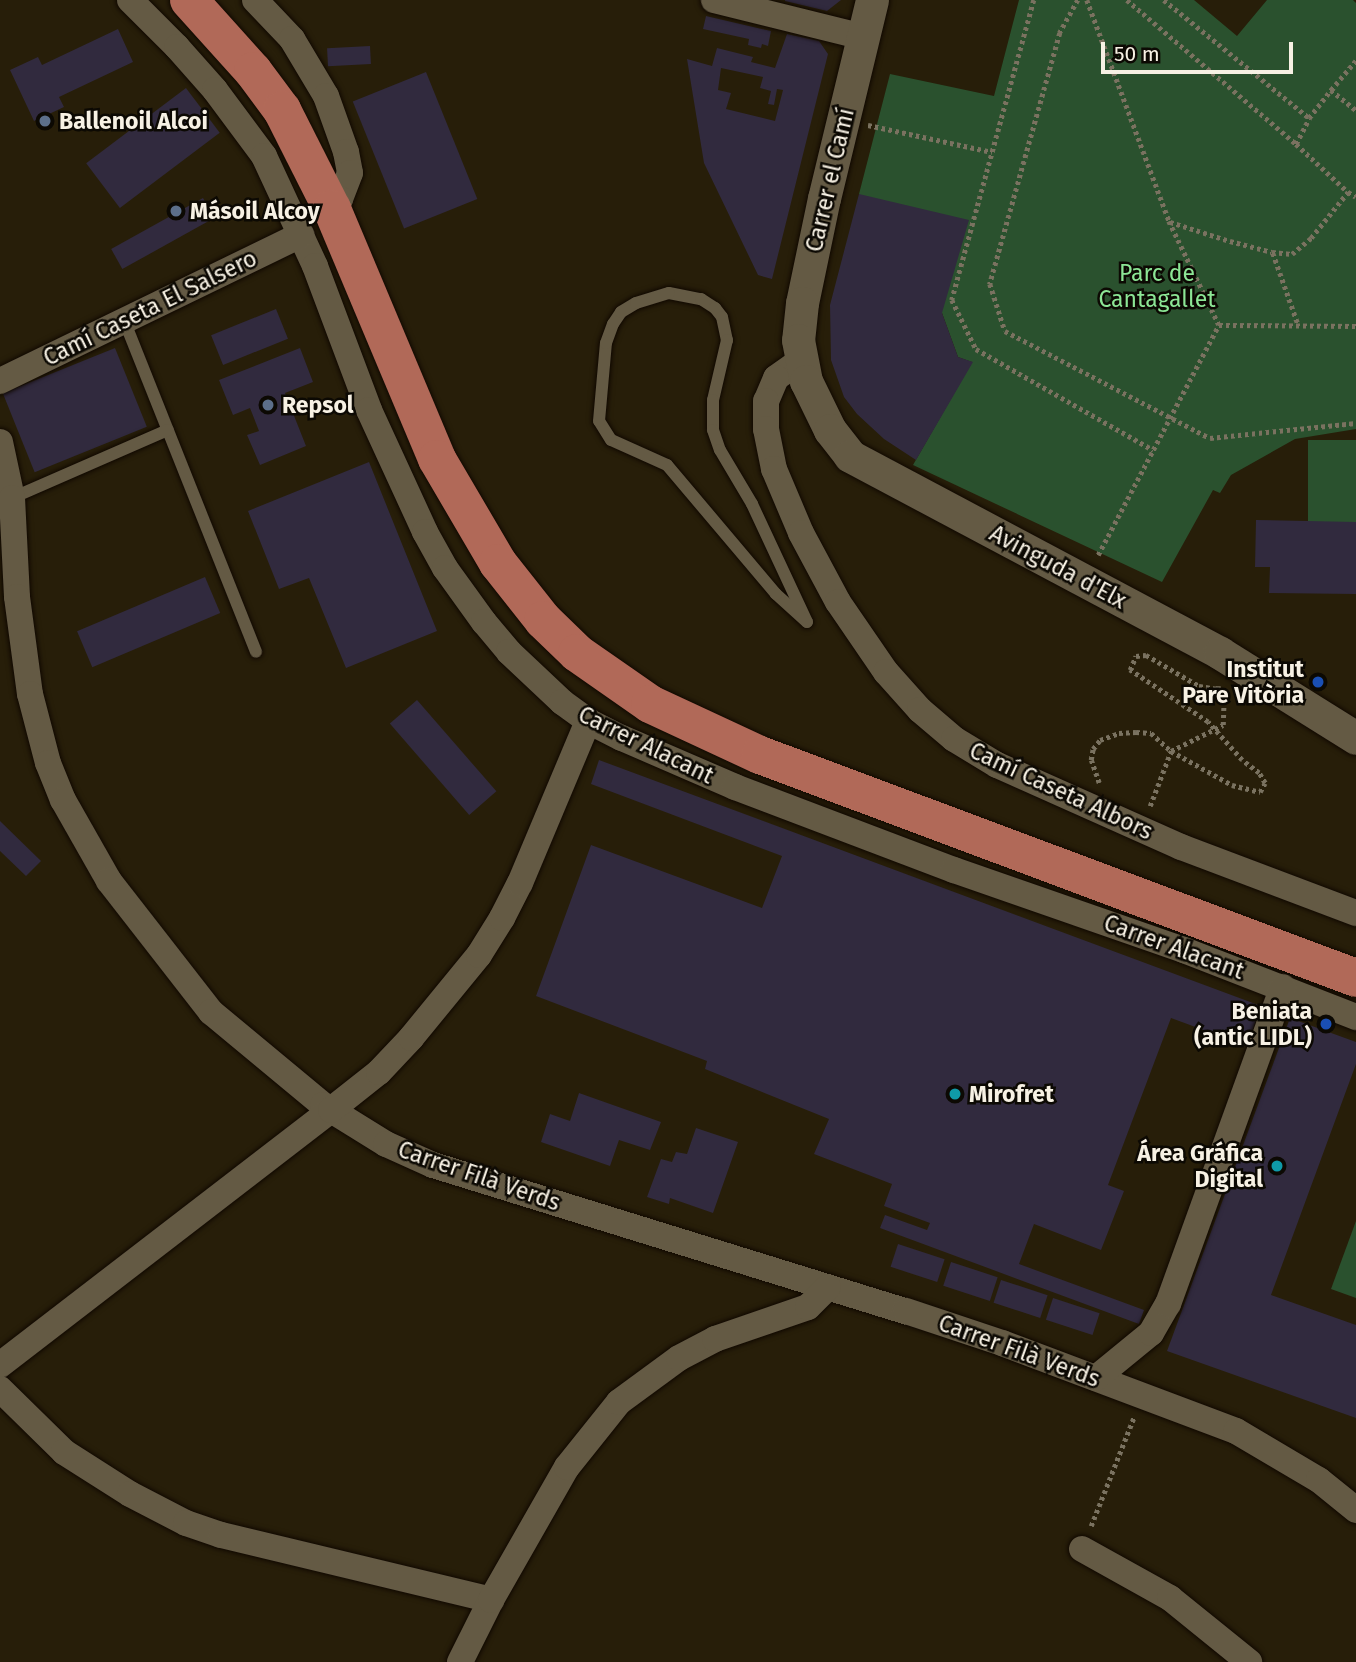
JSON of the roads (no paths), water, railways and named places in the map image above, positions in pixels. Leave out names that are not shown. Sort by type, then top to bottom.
[{"type":"main road","name":"Carrer Alacant","points":[[189,0],[253,71],[282,110],[332,209],[413,408],[467,514],[498,563],[532,607],[593,667],[650,704],[760,755],[1356,978]]},
{"type":"street","name":"Carrer Alacant","points":[[130,0],[177,47],[264,156],[301,235],[383,443],[445,568],[509,652],[534,678],[588,721],[676,764],[746,792],[1283,987],[1356,1017]]},
{"type":"street","points":[[256,0],[292,39],[326,96],[346,152],[350,173],[341,199],[332,209]]},
{"type":"street","points":[[715,0],[863,37]]},
{"type":"street","name":"Carrer el Camí","points":[[800,361],[798,340],[802,303],[872,0]]},
{"type":"street","name":"Camí Caseta El Salsero","points":[[0,381],[301,235]]},
{"type":"street","name":"Avinguda d'Elx","points":[[800,361],[821,415],[850,456],[1220,653],[1356,738]]},
{"type":"street","name":"Camí Caseta Albors","points":[[800,361],[776,378],[766,401],[766,429],[774,469],[801,533],[838,602],[880,663],[920,710],[954,739],[997,765],[1181,846],[1356,913]]},
{"type":"street","name":"Carrer Filà Verds","points":[[0,442],[12,498],[17,597],[30,694],[48,763],[63,800],[109,881],[211,1012],[331,1111],[386,1144],[433,1165],[1002,1343],[1236,1431],[1319,1480],[1356,1510]]},
{"type":"street","points":[[0,1365],[379,1072],[479,955],[520,883],[588,721]]},
{"type":"street","points":[[1096,1378],[1151,1333],[1168,1304],[1283,987]]},
{"type":"street","points":[[460,1662],[491,1600],[567,1467],[618,1402],[679,1358],[715,1339],[808,1307],[828,1287]]},
{"type":"street","points":[[0,1389],[64,1452],[130,1494],[186,1523],[221,1535],[491,1600]]},
{"type":"street","points":[[1082,1549],[1170,1598],[1249,1662]]},
{"type":"lane","points":[[669,293],[684,294],[701,299],[715,308],[722,317],[727,340],[712,400],[713,430],[720,450],[752,504],[807,622],[776,594],[667,465],[611,440],[604,432],[599,421],[606,343],[621,312],[636,303],[669,293]]},
{"type":"lane","points":[[124,320],[256,652]]},
{"type":"lane","points":[[12,498],[168,430]]},
{"type":"place","name":"Ballenoil Alcoi","points":[[45,121]]},
{"type":"place","name":"Másoil Alcoy","points":[[176,211]]},
{"type":"place","name":"Repsol","points":[[268,405]]},
{"type":"place","name":"Institut Pare Vitòria","points":[[1318,682]]},
{"type":"place","name":"Beniata (antic LIDL)","points":[[1326,1024]]},
{"type":"place","name":"Mirofret","points":[[955,1094]]},
{"type":"place","name":"Área Gráfica Digital","points":[[1277,1166]]},
{"type":"park label","name":"Parc de Cantagallet","points":[[1157,286]]}]
